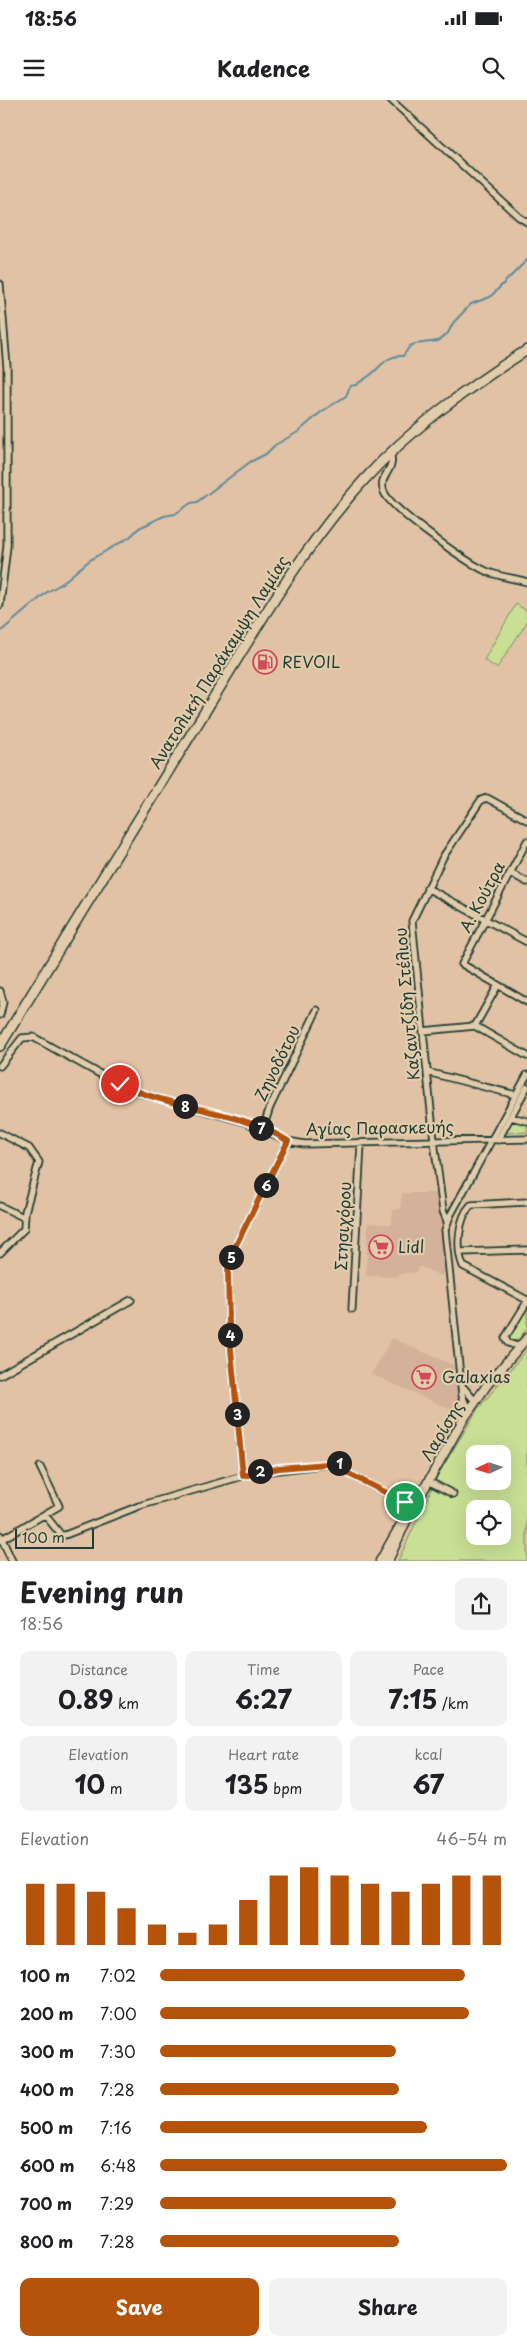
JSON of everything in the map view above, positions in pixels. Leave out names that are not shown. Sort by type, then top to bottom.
[{"type":"main road","name":"Ανατολική Παράκαμψη Λαμίας","points":[[0,1046],[296,566],[343,505],[390,454],[466,390],[527,350]]},
{"type":"main road","name":"Λαρίσης","points":[[388,1561],[407,1519],[463,1420],[527,1338]]},
{"type":"main road","name":"Λαρίσης","points":[[380,1561],[398,1528],[407,1519]]},
{"type":"street","points":[[391,100],[519,217],[527,222]]},
{"type":"street","points":[[0,284],[8,367],[6,445],[7,546],[0,605]]},
{"type":"street","points":[[390,454],[391,468],[385,473],[382,484],[388,500],[466,560],[487,571],[527,582]]},
{"type":"street","name":"Καζαντζίδη Στέλιου","points":[[447,1221],[444,1214],[434,1141],[412,920],[448,848],[481,800],[487,798],[527,820]]},
{"type":"street","name":"Α. Κούτρα","points":[[498,985],[463,965],[527,842]]},
{"type":"street","points":[[510,873],[527,882]]},
{"type":"street","points":[[427,888],[527,942]]},
{"type":"street","points":[[475,1026],[498,985],[527,1002]]},
{"type":"street","points":[[0,991],[3,1002],[0,1015]]},
{"type":"street","name":"Ζηνοδότου","points":[[263,1128],[270,1108],[317,1010]]},
{"type":"street","points":[[423,1031],[475,1026],[527,1056]]},
{"type":"street","name":"Αγίας Παρασκευής","points":[[0,1066],[22,1038],[33,1037],[109,1079],[140,1093],[263,1128],[288,1141],[313,1145],[527,1139]]},
{"type":"street","points":[[427,1072],[516,1094]]},
{"type":"street","points":[[463,1420],[462,1386],[445,1230],[447,1221],[527,1074]]},
{"type":"street","points":[[498,1140],[527,1086]]},
{"type":"street","points":[[510,1117],[527,1121]]},
{"type":"street","points":[[0,1133],[29,1148],[39,1162],[23,1231],[0,1253]]},
{"type":"street","points":[[243,1476],[230,1335],[228,1269],[238,1242],[288,1141]]},
{"type":"street","name":"Στησιχόρου","points":[[352,1310],[361,1144]]},
{"type":"street","points":[[520,1347],[508,1343],[505,1338],[527,1301],[467,1269],[462,1262],[461,1222],[472,1206],[527,1202]]},
{"type":"street","points":[[0,1206],[26,1218]]},
{"type":"street","points":[[461,1252],[527,1250]]},
{"type":"street","points":[[0,1375],[131,1300]]},
{"type":"street","points":[[462,1386],[473,1405]]},
{"type":"street","points":[[462,1395],[465,1403],[473,1405]]},
{"type":"street","points":[[45,1515],[61,1535],[65,1535],[139,1506],[243,1476],[279,1468],[339,1463],[343,1471],[414,1507]]},
{"type":"street","points":[[12,1561],[1,1537],[45,1515],[59,1505],[40,1467]]},
{"type":"street","points":[[428,1480],[453,1494]]},
{"type":"shaded area","points":[[402,1193],[440,1193],[448,1267],[441,1276],[419,1266],[416,1272],[400,1274],[396,1277],[366,1276],[368,1223],[392,1224],[393,1210],[400,1209]]},
{"type":"shaded area","points":[[392,1338],[455,1366],[461,1414],[371,1374]]},
{"type":"green space","points":[[516,604],[527,611],[527,622],[497,668],[484,660]]},
{"type":"green space","points":[[512,1119],[527,1123],[527,1132],[505,1133]]},
{"type":"green space","points":[[527,1307],[527,1328],[518,1340],[509,1341],[508,1335],[516,1329]]},
{"type":"green space","points":[[527,1350],[527,1561],[398,1561],[439,1473],[478,1409]]},
{"type":"waterway","points":[[0,632],[47,592],[61,584],[90,560],[130,537],[139,528],[164,516],[175,514],[191,503],[197,502],[250,462],[266,454],[275,445],[298,432],[321,412],[346,396],[350,386],[356,385],[373,373],[384,362],[392,357],[403,356],[410,346],[415,344],[438,341],[448,333],[453,323],[471,304],[490,297],[527,260]]},
{"type":"place","name":"REVOIL","points":[[265,662]]},
{"type":"place","name":"Lidl","points":[[381,1247]]},
{"type":"place","name":"Galaxias","points":[[424,1377]]},
{"type":"route","points":[[120,1084],[151,1098],[211,1112],[263,1128],[288,1141],[234,1249],[228,1269],[229,1328],[243,1476],[279,1468],[339,1463],[340,1469],[343,1471],[405,1502]]}]
